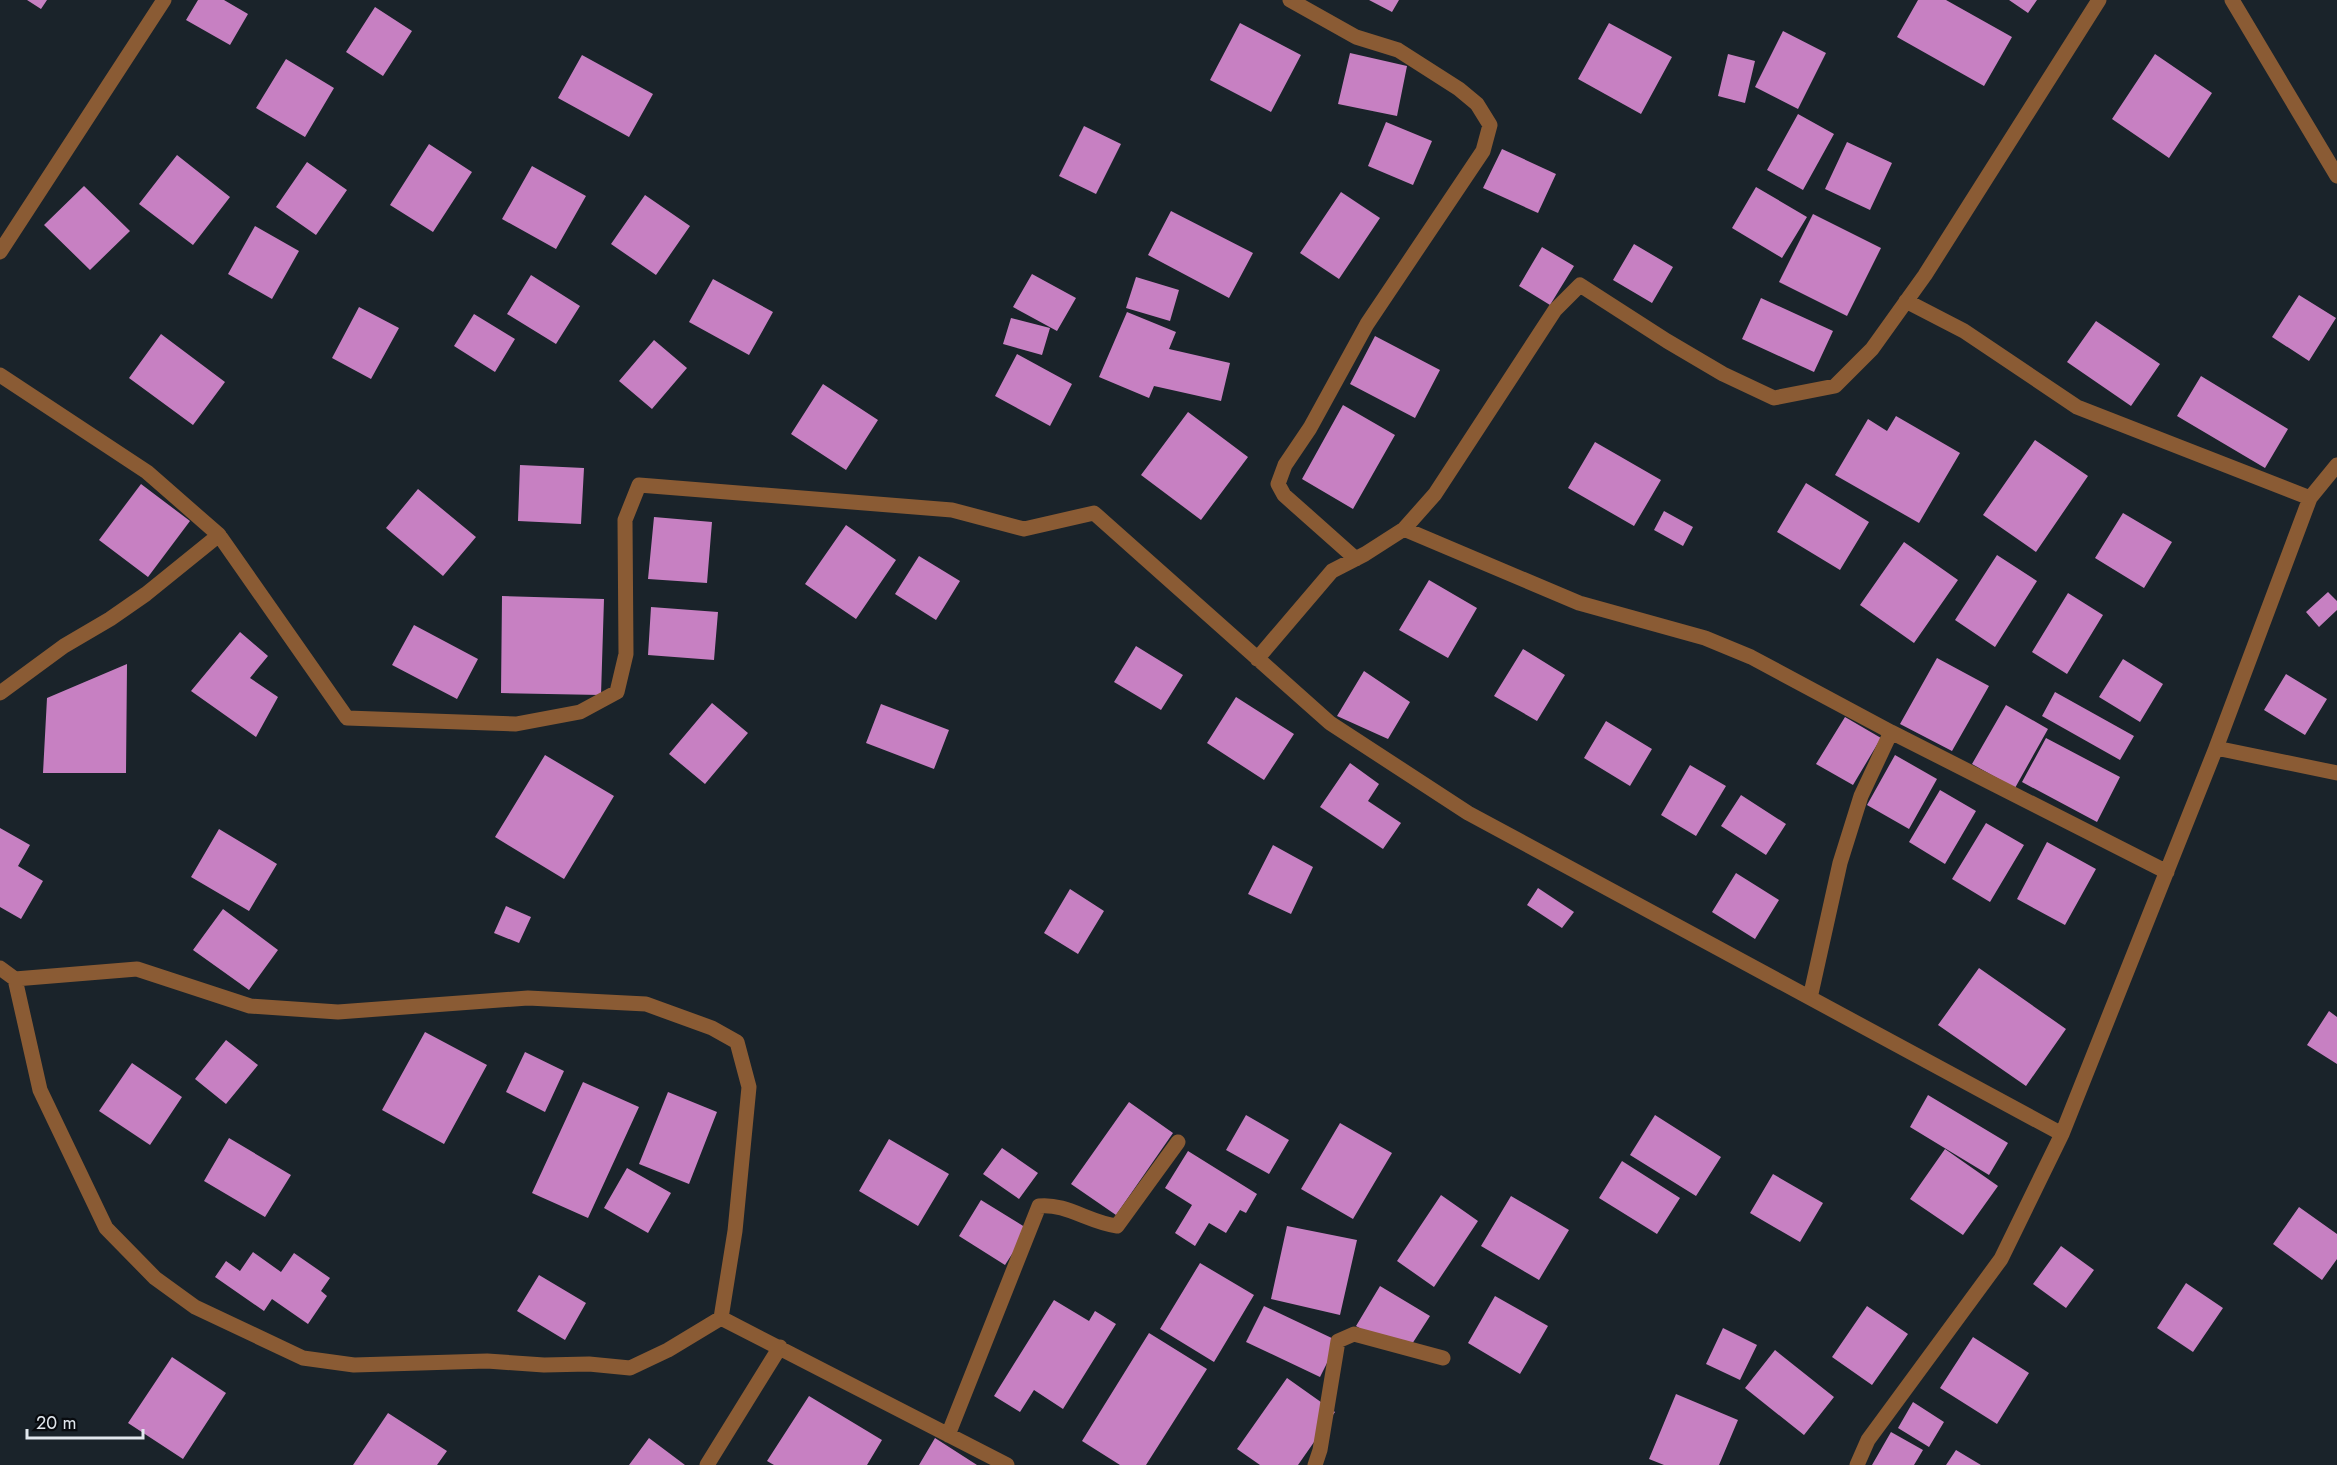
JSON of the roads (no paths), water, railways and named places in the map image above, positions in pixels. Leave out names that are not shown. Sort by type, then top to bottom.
[{"type":"street","points":[[0,252],[164,0]]},
{"type":"street","points":[[1290,0],[1356,37],[1398,50],[1459,88],[1478,104],[1490,125],[1483,151],[1362,333],[1310,428],[1285,465],[1278,484],[1284,495],[1356,559]]},
{"type":"street","points":[[1257,659],[1332,571],[1404,529],[1435,494],[1555,310],[1580,285],[1723,374],[1774,398],[1835,386],[1872,350],[1906,301],[2099,0]]},
{"type":"street","points":[[2232,0],[2337,176]]},
{"type":"street","points":[[1906,301],[1964,331],[2077,407],[2310,498]]},
{"type":"street","points":[[0,375],[147,472],[219,535],[347,718],[516,724],[580,712],[617,692],[626,654],[625,520],[639,485],[952,510],[1024,528],[1094,513],[1330,723],[1468,813],[2062,1134]]},
{"type":"street","points":[[1857,1465],[1868,1440],[2001,1259],[2062,1134],[2216,748],[2310,498],[2337,465]]},
{"type":"street","points":[[1404,529],[1579,603],[1705,638],[1751,657],[1891,732],[2167,872]]},
{"type":"street","points":[[0,693],[64,646],[110,619],[146,594],[219,535]]},
{"type":"street","points":[[1810,998],[1847,841],[1861,796],[1891,732]]},
{"type":"street","points":[[2216,748],[2337,773]]},
{"type":"street","points":[[0,968],[15,979],[137,969],[250,1006],[338,1012],[528,998],[646,1004],[712,1028],[737,1042],[749,1087],[735,1231],[721,1318],[668,1350],[630,1368],[589,1364],[544,1365],[487,1361],[354,1365],[303,1358],[195,1307],[155,1278],[106,1228],[40,1090],[15,979]]},
{"type":"street","points":[[948,1435],[1039,1206],[1053,1204],[1104,1224],[1117,1226],[1178,1142]]},
{"type":"street","points":[[721,1318],[1007,1465]]},
{"type":"street","points":[[1315,1465],[1320,1450],[1338,1341],[1354,1334],[1443,1358]]},
{"type":"street","points":[[707,1465],[780,1347]]}]
